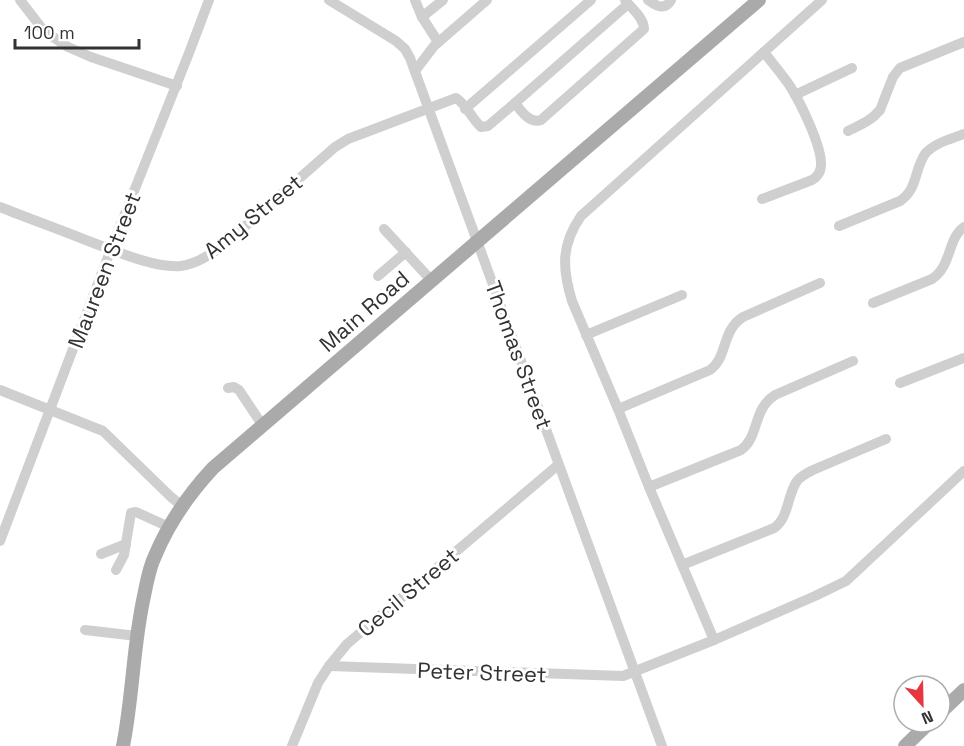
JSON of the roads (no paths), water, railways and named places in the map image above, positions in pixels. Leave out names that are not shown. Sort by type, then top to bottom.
[{"type":"main road","name":"Main Road","points":[[124,742],[137,636],[148,578],[154,557],[169,526],[181,505],[196,486],[213,468],[759,0]]},
{"type":"main road","points":[[952,702],[964,690]]},
{"type":"main road","points":[[905,746],[918,734]]},
{"type":"street","points":[[20,0],[44,31],[68,47],[177,86]]},
{"type":"street","name":"Maureen Street","points":[[0,541],[209,0]]},
{"type":"street","name":"Thomas Street","points":[[329,0],[401,46],[408,53],[662,746]]},
{"type":"street","points":[[415,0],[422,17],[438,42]]},
{"type":"street","points":[[422,17],[443,0]]},
{"type":"street","points":[[415,71],[438,42],[488,0]]},
{"type":"street","points":[[515,103],[532,121],[541,120],[644,29],[642,20],[627,2],[488,126],[479,126],[465,109],[591,0]]},
{"type":"street","points":[[648,0],[661,7],[668,5],[671,0]]},
{"type":"street","points":[[714,640],[572,301],[566,284],[565,253],[574,227],[581,216],[822,0]]},
{"type":"street","points":[[848,131],[876,115],[893,77],[900,68],[964,42]]},
{"type":"street","points":[[762,199],[812,180],[818,175],[821,163],[810,126],[795,95],[764,52]]},
{"type":"street","points":[[795,95],[852,68]]},
{"type":"street","name":"Amy Street","points":[[0,207],[153,263],[170,266],[191,264],[225,244],[348,139],[456,98],[465,109]]},
{"type":"street","points":[[839,226],[906,197],[912,189],[924,156],[938,145],[964,134]]},
{"type":"street","points":[[873,303],[939,275],[957,234],[964,227]]},
{"type":"street","points":[[384,229],[432,281]]},
{"type":"street","points":[[378,276],[406,252]]},
{"type":"street","points":[[618,409],[715,367],[730,329],[736,321],[820,283]]},
{"type":"street","points":[[586,335],[682,295]]},
{"type":"street","points":[[900,383],[964,358]]},
{"type":"street","points":[[649,487],[741,450],[749,441],[762,406],[768,399],[853,361]]},
{"type":"street","points":[[228,388],[234,387],[239,390],[263,426]]},
{"type":"street","points":[[0,390],[103,431],[181,505]]},
{"type":"street","points":[[682,565],[774,528],[782,521],[793,489],[803,476],[886,439]]},
{"type":"street","name":"Cecil Street","points":[[292,746],[318,683],[347,644],[558,465]]},
{"type":"street","name":"Peter Street","points":[[329,666],[623,676],[714,640],[846,581],[964,471]]},
{"type":"street","points":[[116,570],[124,555],[130,513],[136,512],[169,526]]},
{"type":"street","points":[[101,554],[126,544]]},
{"type":"street","points":[[85,630],[137,636]]}]
